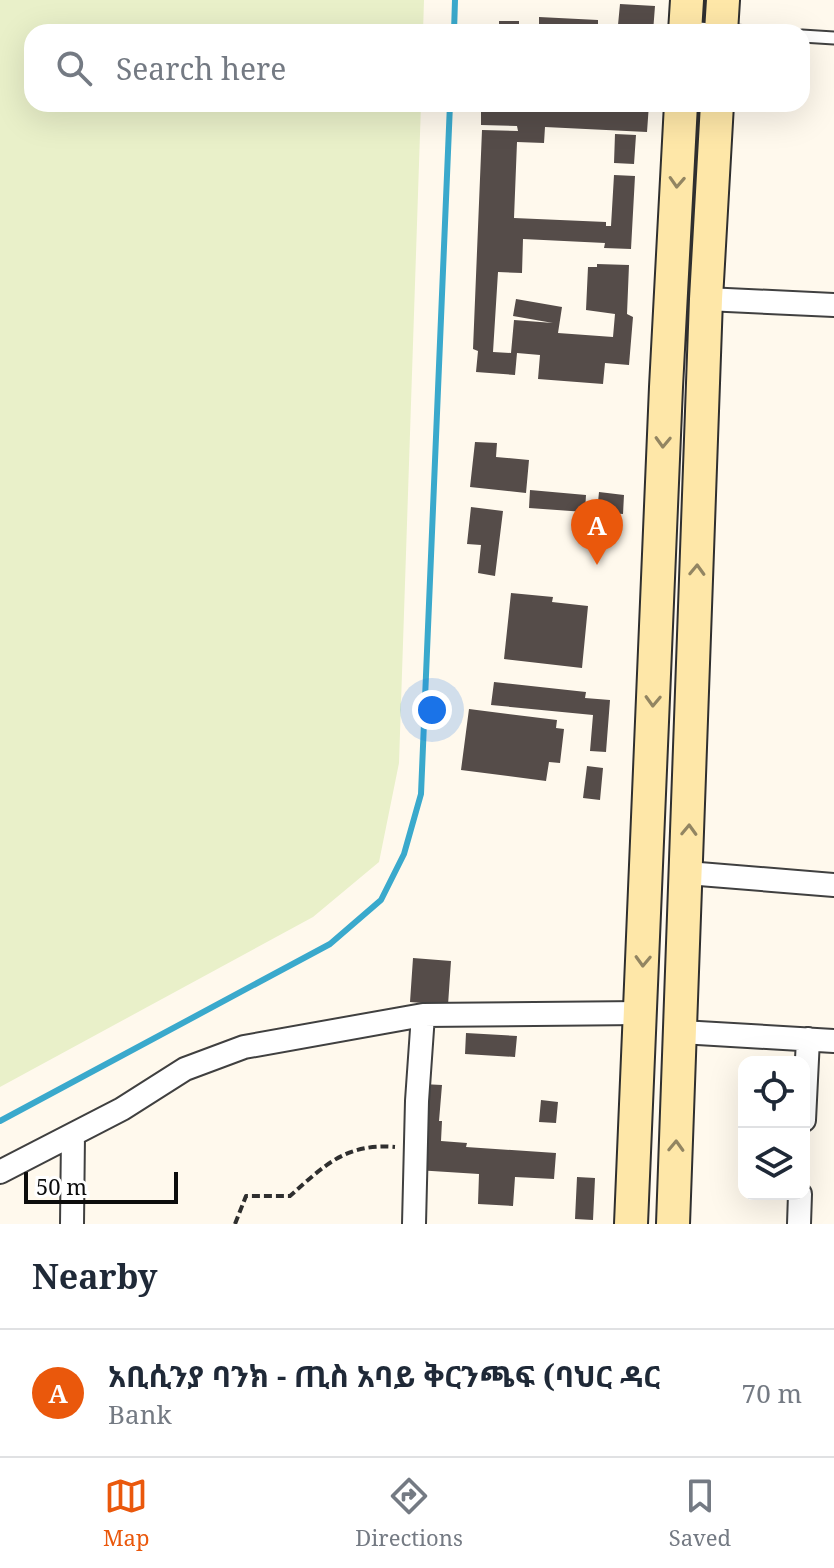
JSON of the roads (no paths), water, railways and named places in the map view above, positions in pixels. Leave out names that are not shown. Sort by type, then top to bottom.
[{"type":"main road","points":[[631,1224],[681,112]]},
{"type":"main road","points":[[673,1224],[706,299],[717,112]]},
{"type":"street","points":[[706,299],[834,305]]},
{"type":"street","points":[[687,873],[834,885]]},
{"type":"street","points":[[0,1172],[122,1109],[185,1069],[244,1047],[423,1015],[641,1013]]},
{"type":"street","points":[[414,1224],[423,1015]]},
{"type":"street","points":[[681,1032],[834,1041]]},
{"type":"street","points":[[807,1056],[808,1039]]},
{"type":"street","points":[[72,1224],[73,1135]]},
{"type":"street","points":[[799,1224],[800,1200]]},
{"type":"lane","points":[[686,20],[728,24]]},
{"type":"lane","points":[[810,36],[834,38]]},
{"type":"waterway","points":[[454,24],[455,0]]},
{"type":"waterway","points":[[0,1121],[330,944],[381,900],[404,854],[421,794],[450,112]]},
{"type":"place","name":"አቢሲንያ ባንክ - ጢስ አባይ ቅርንጫፍ (ባህር ዳር","points":[[597,565]]}]
